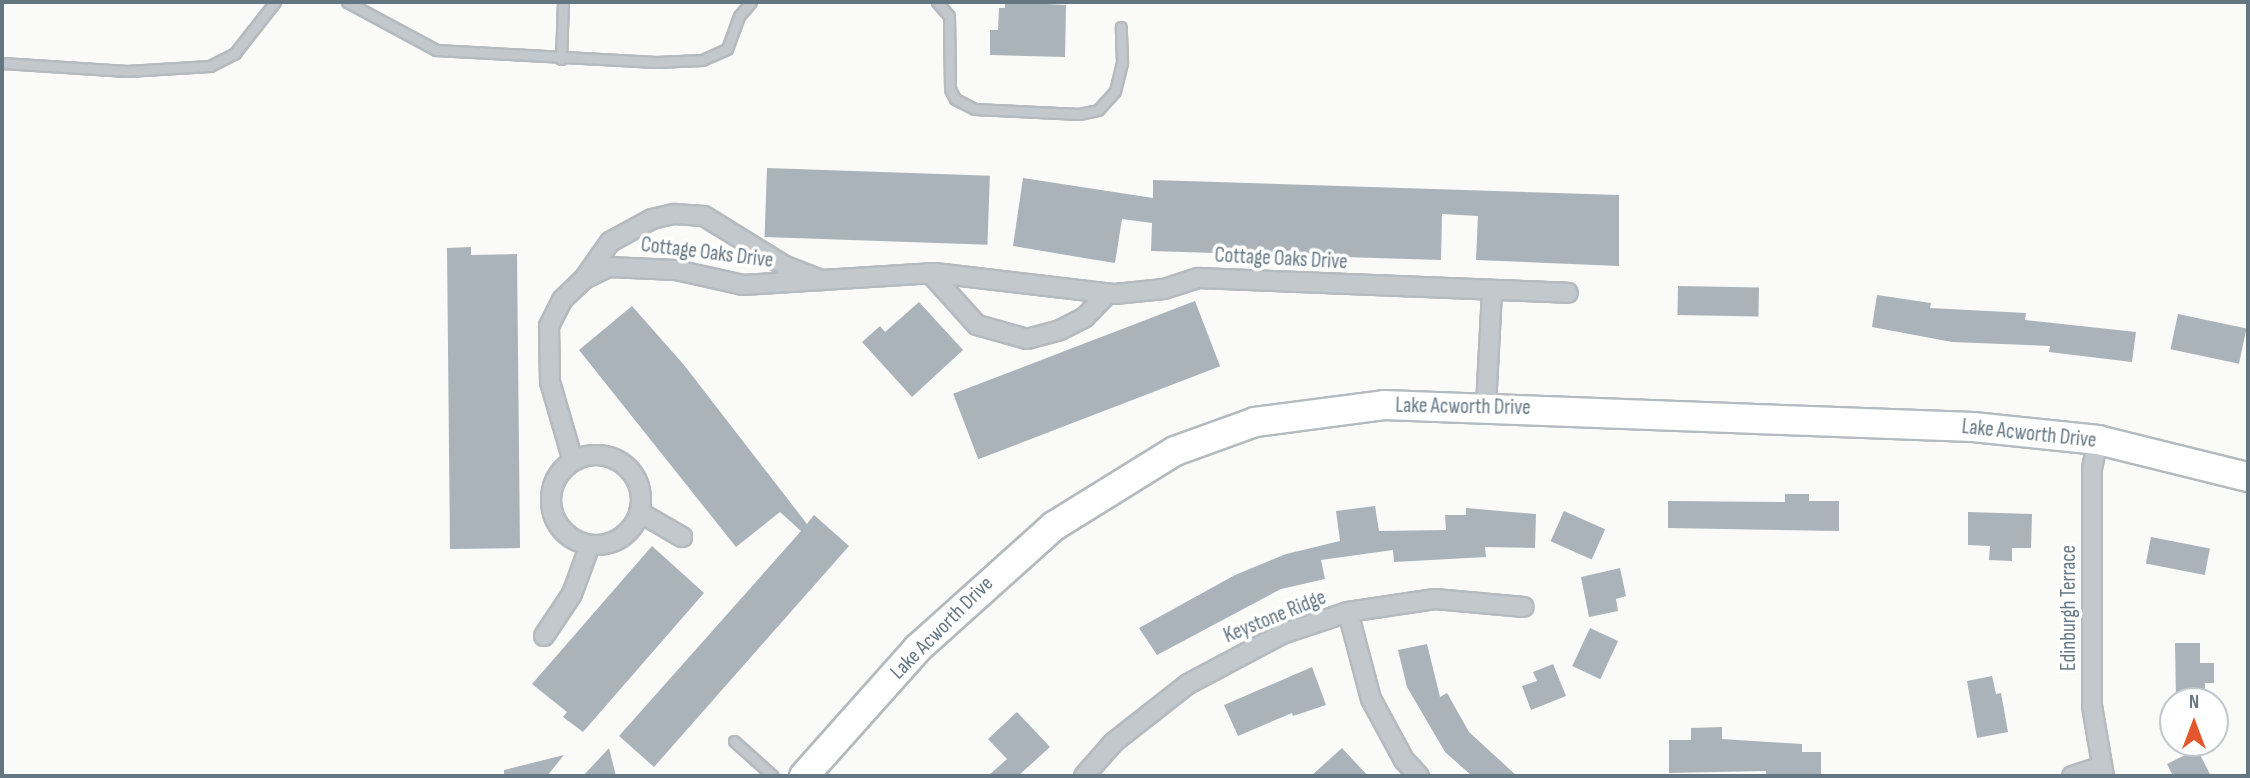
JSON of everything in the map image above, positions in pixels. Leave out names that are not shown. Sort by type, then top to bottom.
[{"type":"main road","name":"Lake Acworth Drive","points":[[804,776],[918,648],[992,577],[1054,526],[1133,472],[1217,433],[1294,414],[1384,405],[1486,406],[1973,427],[2098,440],[2248,477]]},
{"type":"street","name":"Cottage Oaks Drive","points":[[573,461],[550,382],[549,326],[562,300],[584,279],[610,242],[629,229],[674,214],[704,216],[785,266],[828,282]]},
{"type":"street","name":"Cottage Oaks Drive","points":[[584,279],[608,267],[639,266],[743,285],[828,282],[876,274],[930,273],[989,276],[1108,293],[1144,293],[1198,278],[1567,293]]},
{"type":"street","points":[[930,273],[977,325],[1027,339],[1060,330],[1085,317],[1108,293]]},
{"type":"street","points":[[1486,406],[1492,292]]},
{"type":"street","name":"Edinburgh Terrace","points":[[2098,440],[2092,468],[2092,706],[2102,772]]},
{"type":"street","points":[[600,454],[629,468],[642,493],[639,512],[632,529],[617,540],[590,545],[565,533],[555,520],[551,499],[558,477],[573,461],[600,454]]},
{"type":"street","points":[[639,512],[682,537]]},
{"type":"street","points":[[544,636],[572,594],[590,545]]},
{"type":"street","name":"Keystone Ridge","points":[[1084,776],[1114,742],[1188,684],[1282,634],[1348,612],[1435,599],[1524,607]]},
{"type":"street","points":[[1348,612],[1371,699],[1404,760],[1419,776]]},
{"type":"street","points":[[2071,776],[2102,772]]},
{"type":"lane","points":[[2,63],[127,71],[210,66],[236,53],[275,2]]},
{"type":"lane","points":[[347,2],[436,50],[561,58],[702,60],[727,49],[739,16],[739,2]]},
{"type":"lane","points":[[561,58],[564,2]]},
{"type":"lane","points":[[739,16],[751,2]]},
{"type":"lane","points":[[937,2],[948,16],[950,89],[955,99],[975,109],[1079,114],[1098,110],[1115,91],[1122,62],[1121,27]]},
{"type":"lane","points":[[734,741],[773,776]]},
{"type":"building","points":[[1005,2],[1066,5],[1065,57],[990,55],[990,30],[998,30],[999,8],[1005,8]]},
{"type":"building","points":[[767,168],[990,176],[987,245],[765,237]]},
{"type":"building","points":[[1023,178],[1153,198],[1153,180],[1619,195],[1619,266],[1476,260],[1478,216],[1442,214],[1441,260],[1151,251],[1152,223],[1122,219],[1115,263],[1013,246]]},
{"type":"building","points":[[471,247],[471,255],[517,254],[520,548],[450,549],[447,248]]},
{"type":"building","points":[[1678,286],[1759,287],[1758,316],[1677,315]]},
{"type":"building","points":[[1877,295],[1931,303],[1930,308],[2026,313],[2025,320],[2136,332],[2132,362],[2049,352],[2050,346],[1952,342],[1872,327]]},
{"type":"building","points":[[1195,301],[1220,366],[978,459],[953,394]]},
{"type":"building","points":[[919,302],[963,350],[912,397],[862,342],[880,326],[885,332]]},
{"type":"building","points":[[632,306],[684,365],[807,524],[814,515],[849,546],[654,767],[619,736],[801,531],[780,512],[736,547],[579,350]]},
{"type":"building","points":[[2178,314],[2246,329],[2239,364],[2171,349]]},
{"type":"building","points":[[1785,494],[1809,494],[1809,501],[1839,501],[1839,531],[1668,528],[1668,501],[1785,502]]},
{"type":"building","points":[[1375,506],[1379,531],[1446,530],[1445,515],[1466,515],[1466,508],[1536,514],[1535,548],[1485,547],[1486,557],[1394,562],[1393,550],[1321,560],[1325,579],[1281,589],[1157,655],[1139,628],[1235,575],[1286,554],[1340,541],[1336,511]]},
{"type":"building","points":[[1564,511],[1605,529],[1592,559],[1551,541]]},
{"type":"building","points":[[1968,512],[2032,514],[2031,548],[2012,548],[2012,561],[1989,560],[1990,546],[1968,545]]},
{"type":"building","points":[[2151,537],[2210,548],[2205,575],[2146,564]]},
{"type":"building","points":[[652,546],[704,593],[583,732],[563,717],[567,712],[532,684]]},
{"type":"building","points":[[1620,568],[1626,596],[1616,599],[1618,611],[1589,617],[1581,577]]},
{"type":"building","points":[[1590,628],[1618,641],[1600,679],[1572,666]]},
{"type":"building","points":[[2175,643],[2200,643],[2200,663],[2214,663],[2214,683],[2205,683],[2205,687],[2176,687]]},
{"type":"building","points":[[1427,644],[1440,697],[1447,693],[1469,732],[1517,776],[1472,776],[1445,752],[1407,687],[1398,650]]},
{"type":"building","points":[[1553,664],[1566,696],[1531,710],[1522,686],[1537,681],[1533,672]]},
{"type":"building","points":[[1312,667],[1326,705],[1293,716],[1292,713],[1238,736],[1224,705]]},
{"type":"building","points":[[1992,676],[1996,694],[2001,693],[2008,732],[1977,738],[1967,681]]},
{"type":"building","points":[[1017,712],[1050,747],[1018,776],[988,776],[1007,759],[988,739]]},
{"type":"building","points":[[1722,727],[1722,739],[1802,744],[1802,752],[1821,752],[1821,776],[1766,776],[1766,771],[1669,773],[1669,740],[1691,740],[1691,728]]},
{"type":"building","points":[[609,748],[616,776],[583,776]]},
{"type":"building","points":[[1342,748],[1368,776],[1311,776]]},
{"type":"building","points":[[564,755],[547,776],[504,776],[504,770]]},
{"type":"building","points":[[2181,757],[2201,757],[2211,776],[2173,776],[2167,764]]}]
